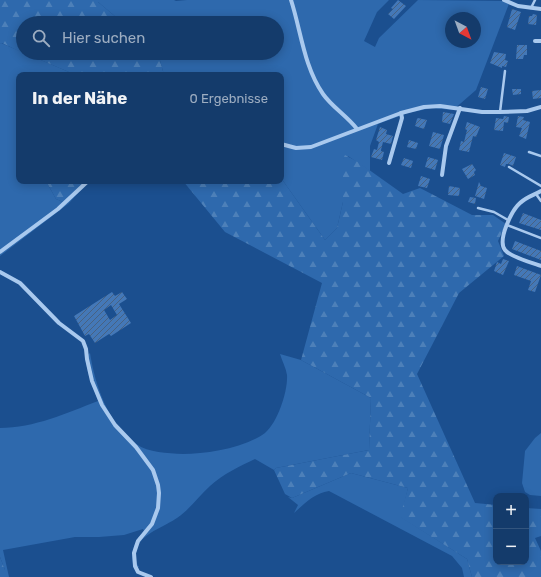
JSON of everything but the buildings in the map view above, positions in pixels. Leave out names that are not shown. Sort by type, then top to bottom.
[{"type":"street","points":[[291,0],[304,49],[316,84],[324,96],[349,119],[357,129]]},
{"type":"street","points":[[504,0],[518,6],[541,9]]},
{"type":"street","points":[[535,41],[541,41]]},
{"type":"street","points":[[284,145],[296,148],[311,147],[416,108],[432,106],[460,108],[482,112],[520,112],[541,107]]},
{"type":"street","points":[[442,175],[446,146],[460,108]]},
{"type":"street","points":[[389,163],[402,118],[401,113]]},
{"type":"street","points":[[0,252],[58,209],[85,184]]},
{"type":"street","points":[[541,191],[520,202],[512,213],[502,240],[504,250],[509,254],[541,266]]},
{"type":"street","points":[[0,272],[20,283],[59,323],[83,341],[92,381],[102,405],[115,426],[142,453],[153,470],[159,492],[158,508],[152,524],[138,541],[134,553],[135,566],[138,572],[151,577]]},
{"type":"lane","points":[[531,8],[535,0]]},
{"type":"lane","points":[[500,112],[505,71]]},
{"type":"lane","points":[[529,152],[541,156]]},
{"type":"lane","points":[[509,168],[541,186]]},
{"type":"lane","points":[[536,194],[541,201]]},
{"type":"lane","points":[[478,208],[494,212],[508,223],[541,238]]},
{"type":"green space","points":[[0,0],[98,0],[98,2],[115,16],[16,16],[16,50],[2,43],[0,44]]},
{"type":"green space","points":[[98,0],[389,0],[377,12],[364,41],[375,47],[379,38],[418,0],[510,1],[476,90],[453,110],[432,108],[408,113],[378,124],[370,146],[370,171],[348,156],[343,159],[343,202],[337,228],[325,240],[284,182],[284,72],[163,72],[160,60],[284,60],[284,16],[115,16],[98,2]]},
{"type":"green space","points":[[1,43],[16,49],[16,60],[41,60],[69,72],[16,72],[16,184],[48,184],[56,199],[68,204],[0,256]]},
{"type":"green space","points":[[41,60],[160,60],[163,72],[69,72]]},
{"type":"green space","points":[[345,155],[358,162],[403,194],[420,188],[472,215],[493,215],[506,224],[498,241],[504,256],[459,293],[417,374],[475,503],[493,505],[493,565],[529,565],[529,508],[541,509],[541,536],[535,538],[541,551],[541,577],[472,577],[467,559],[400,517],[408,488],[351,473],[292,498],[285,494],[274,470],[276,468],[369,450],[371,398],[301,360],[322,283],[225,232],[185,184],[284,184],[284,182],[325,240],[337,228],[343,202],[343,159]]},
{"type":"green space","points":[[48,184],[86,184],[68,204],[56,199]]},
{"type":"green space","points":[[90,353],[99,391],[110,415],[126,436],[141,447],[158,452],[183,454],[203,453],[247,443],[265,433],[270,428],[278,414],[286,389],[287,375],[280,354],[301,360],[371,398],[369,450],[276,468],[274,470],[255,459],[238,467],[215,482],[190,507],[173,521],[146,536],[139,544],[136,553],[136,561],[139,567],[134,569],[132,558],[133,548],[144,531],[143,529],[124,535],[75,537],[3,550],[9,577],[5,577],[5,570],[0,557],[0,428],[38,423],[98,401],[88,373],[85,357]]},
{"type":"green space","points":[[541,433],[541,496],[530,495],[529,493],[525,492],[522,483],[525,451]]},
{"type":"green space","points":[[351,473],[408,488],[401,517],[467,559],[472,577],[464,577],[462,568],[452,556],[329,491],[315,496],[294,513],[298,505],[288,497],[292,498]]},
{"type":"green space","points":[[0,557],[5,570],[5,577],[0,577]]}]
